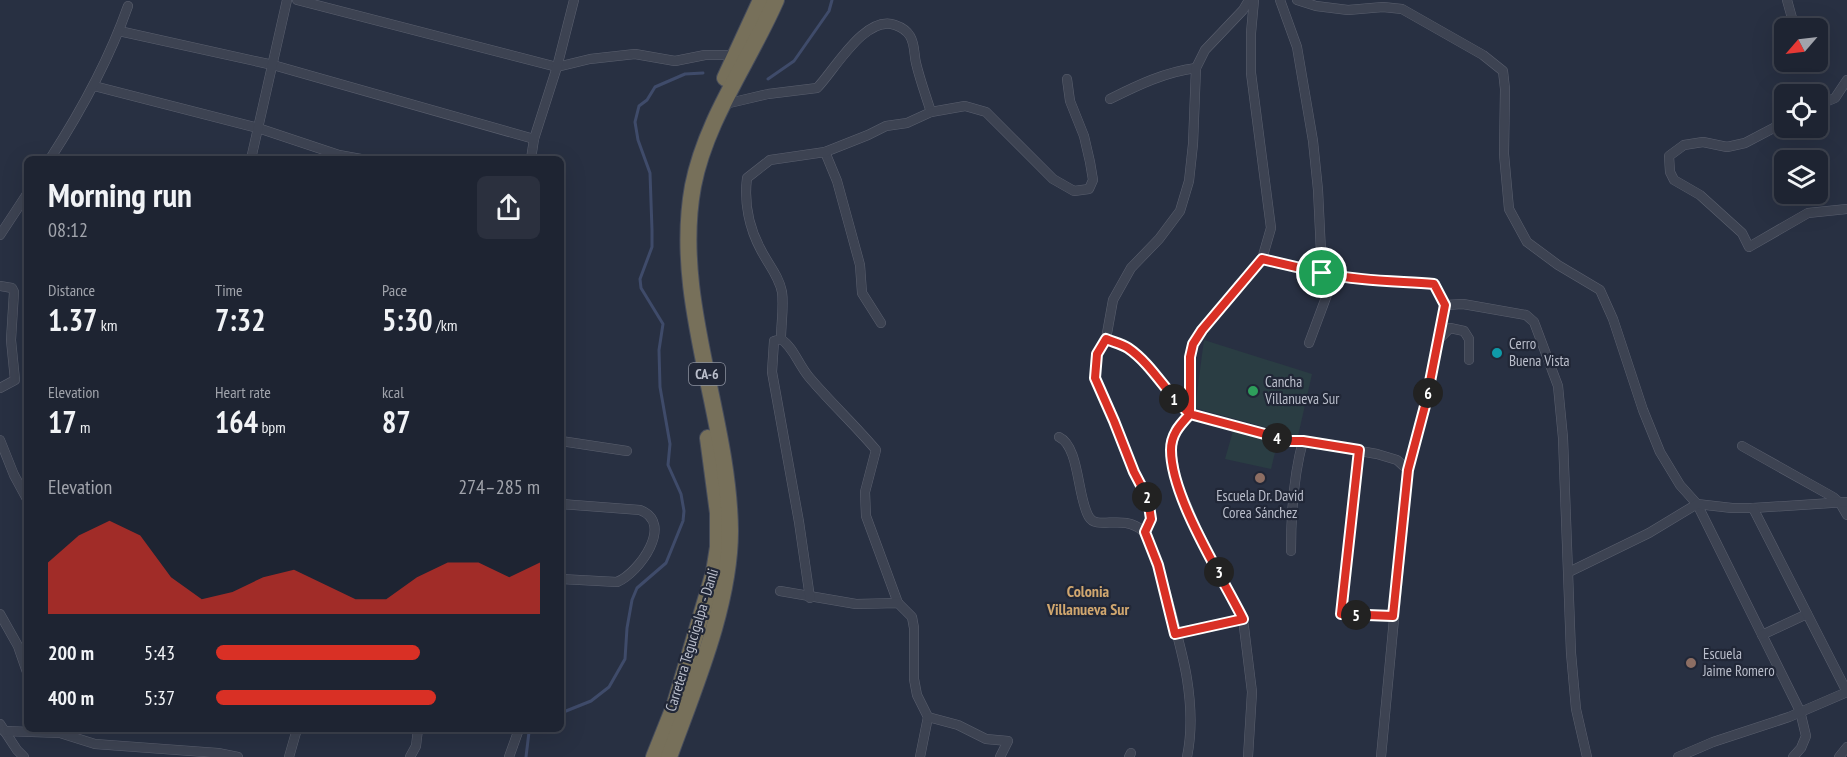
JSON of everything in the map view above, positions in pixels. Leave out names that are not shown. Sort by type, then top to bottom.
[{"type":"highway","name":"Carretera Tegucigalpa - Danli","points":[[669,757],[706,654],[728,556],[729,524],[725,475],[692,284],[688,252],[689,221],[694,185],[718,105],[741,56],[761,0]]},
{"type":"highway","name":"Carretera Tegucigalpa - Danli","points":[[741,56],[776,0]]},
{"type":"highway","name":"Carretera Tegucigalpa - Danli","points":[[654,757],[674,707],[697,633],[714,572],[718,547],[718,513],[714,476],[679,277],[677,248],[678,220],[688,165],[699,133],[718,105]]},
{"type":"street","points":[[252,156],[287,0]]},
{"type":"street","points":[[297,0],[557,67],[590,59],[635,54],[675,61],[705,55],[741,56]]},
{"type":"street","points":[[531,156],[534,139],[557,67],[574,0]]},
{"type":"street","points":[[1145,532],[1151,519],[1148,499],[1134,472],[1095,378],[1097,354],[1106,339],[1113,300],[1131,268],[1180,211],[1189,181],[1194,144],[1196,68],[1205,50],[1236,18],[1249,0]]},
{"type":"street","points":[[1248,757],[1252,692],[1243,619],[1197,530],[1176,481],[1171,449],[1176,429],[1190,414],[1190,357],[1193,344],[1202,330],[1262,259],[1271,228],[1251,73],[1254,0]]},
{"type":"street","points":[[1280,0],[1299,56],[1313,141],[1322,273]]},
{"type":"street","points":[[1297,0],[1316,6],[1348,10],[1383,7],[1402,9],[1483,55],[1503,71],[1504,154],[1509,209],[1527,242],[1558,265],[1600,290],[1614,319],[1643,410],[1660,452],[1680,485],[1697,504],[1800,711],[1806,736],[1801,748],[1793,757]]},
{"type":"street","points":[[1787,0],[1792,18]]},
{"type":"street","points":[[52,156],[94,86],[128,6]]},
{"type":"street","points":[[718,105],[768,94],[817,88],[848,49],[872,28],[892,24],[903,28],[910,36],[931,112]]},
{"type":"street","points":[[119,31],[273,65],[534,139]]},
{"type":"street","points":[[1110,99],[1145,81],[1179,70],[1196,68]]},
{"type":"street","points":[[781,339],[782,293],[777,276],[760,249],[748,216],[747,178],[770,160],[825,152],[886,126],[907,123],[931,112],[965,106],[986,112],[1053,179],[1074,191],[1089,189],[1094,180],[1084,136],[1070,100],[1066,79]]},
{"type":"street","points":[[1828,101],[1835,98],[1847,80]]},
{"type":"street","points":[[94,86],[258,128],[344,156]]},
{"type":"street","points":[[1774,128],[1745,143],[1727,147],[1703,142],[1684,145],[1669,156],[1670,172],[1674,180],[1700,195],[1742,232],[1749,247],[1808,213],[1847,208]]},
{"type":"street","points":[[825,152],[837,181],[860,265],[862,293],[881,323]]},
{"type":"street","points":[[0,235],[24,199]]},
{"type":"street","points":[[1262,259],[1334,276],[1434,284],[1445,305],[1426,402],[1408,470],[1381,757]]},
{"type":"street","points":[[1309,343],[1334,276]]},
{"type":"street","points":[[0,286],[12,288],[14,292],[11,340],[15,380],[0,387]]},
{"type":"street","points":[[1445,305],[1463,304],[1526,315],[1533,322],[1558,386],[1563,438],[1571,653],[1576,709],[1587,757]]},
{"type":"street","points":[[1437,341],[1450,328],[1464,331],[1469,339],[1469,360]]},
{"type":"street","points":[[781,339],[774,341],[772,372],[801,532],[810,598]]},
{"type":"street","points":[[781,339],[788,344],[806,373],[832,404],[876,450],[865,492],[866,516],[898,603],[912,617],[914,679],[917,695],[928,717],[920,757]]},
{"type":"street","points":[[1106,339],[1128,348],[1151,370],[1179,405],[1190,414],[1291,441],[1359,450],[1397,460],[1408,470]]},
{"type":"street","points":[[1059,437],[1068,445],[1085,509],[1091,520],[1099,524],[1126,521],[1145,532],[1158,565],[1187,680],[1190,741],[1187,757]]},
{"type":"street","points":[[0,440],[24,493]]},
{"type":"street","points":[[564,441],[627,451]]},
{"type":"street","points":[[1291,551],[1291,512],[1296,465],[1303,441]]},
{"type":"street","points":[[1742,446],[1844,502]]},
{"type":"street","points":[[1359,450],[1341,614],[1393,616]]},
{"type":"street","points":[[1569,572],[1648,533],[1697,504],[1753,508],[1844,502]]},
{"type":"street","points":[[1844,502],[1847,515]]},
{"type":"street","points":[[564,504],[640,510],[650,517],[654,532],[646,556],[625,579],[617,582],[564,579]]},
{"type":"street","points":[[1678,757],[1713,742],[1789,717],[1847,692],[1753,508]]},
{"type":"street","points":[[780,591],[810,598],[856,604],[898,603]]},
{"type":"street","points":[[0,614],[18,646],[24,663]]},
{"type":"street","points":[[1762,635],[1807,614]]},
{"type":"street","points":[[1175,634],[1243,619]]},
{"type":"street","points":[[928,717],[958,725],[986,739],[1008,741],[999,757]]},
{"type":"street","points":[[2,727],[24,729]]},
{"type":"street","points":[[2,727],[24,757]]},
{"type":"street","points":[[64,732],[95,744],[238,757]]},
{"type":"street","points":[[289,757],[296,732]]},
{"type":"street","points":[[410,757],[416,746],[418,732]]},
{"type":"street","points":[[509,757],[518,732]]},
{"type":"street","points":[[1839,757],[1847,747]]},
{"type":"shaded area","name":"Cancha Villanueva Sur","points":[[1204,340],[1312,374],[1298,436],[1195,408]]},
{"type":"shaded area","points":[[1233,431],[1277,444],[1271,469],[1225,459]]},
{"type":"waterway","points":[[768,79],[794,61],[829,11],[832,0]]},
{"type":"waterway","points":[[564,712],[591,701],[609,687],[625,659],[627,628],[632,600],[637,588],[666,563],[683,521],[681,494],[668,465],[670,444],[660,387],[659,350],[663,324],[641,288],[640,279],[652,247],[650,173],[638,140],[635,122],[639,106],[647,100],[655,87],[685,74],[703,73]]},
{"type":"waterway","points":[[526,757],[529,732]]},
{"type":"place","name":"Cerro Buena Vista","points":[[1497,353]]},
{"type":"place","name":"Cancha Villanueva Sur","points":[[1253,391]]},
{"type":"place","name":"Escuela Dr. David Corea Sánchez","points":[[1260,478]]},
{"type":"place","name":"Escuela Jaime Romero","points":[[1691,663]]},
{"type":"district","name":"Colonia Villanueva Sur","points":[[1088,600]]},
{"type":"route","points":[[1322,273],[1262,259],[1202,330],[1193,344],[1190,357],[1190,414],[1179,405],[1151,370],[1128,348],[1106,339],[1097,354],[1095,378],[1134,472],[1148,499],[1151,519],[1145,532],[1158,565],[1175,634],[1243,619],[1197,530],[1176,481],[1171,449],[1176,429],[1190,414],[1291,441],[1359,450],[1341,614],[1393,616],[1408,470],[1426,402],[1445,305],[1434,284],[1344,278],[1322,273]]}]
